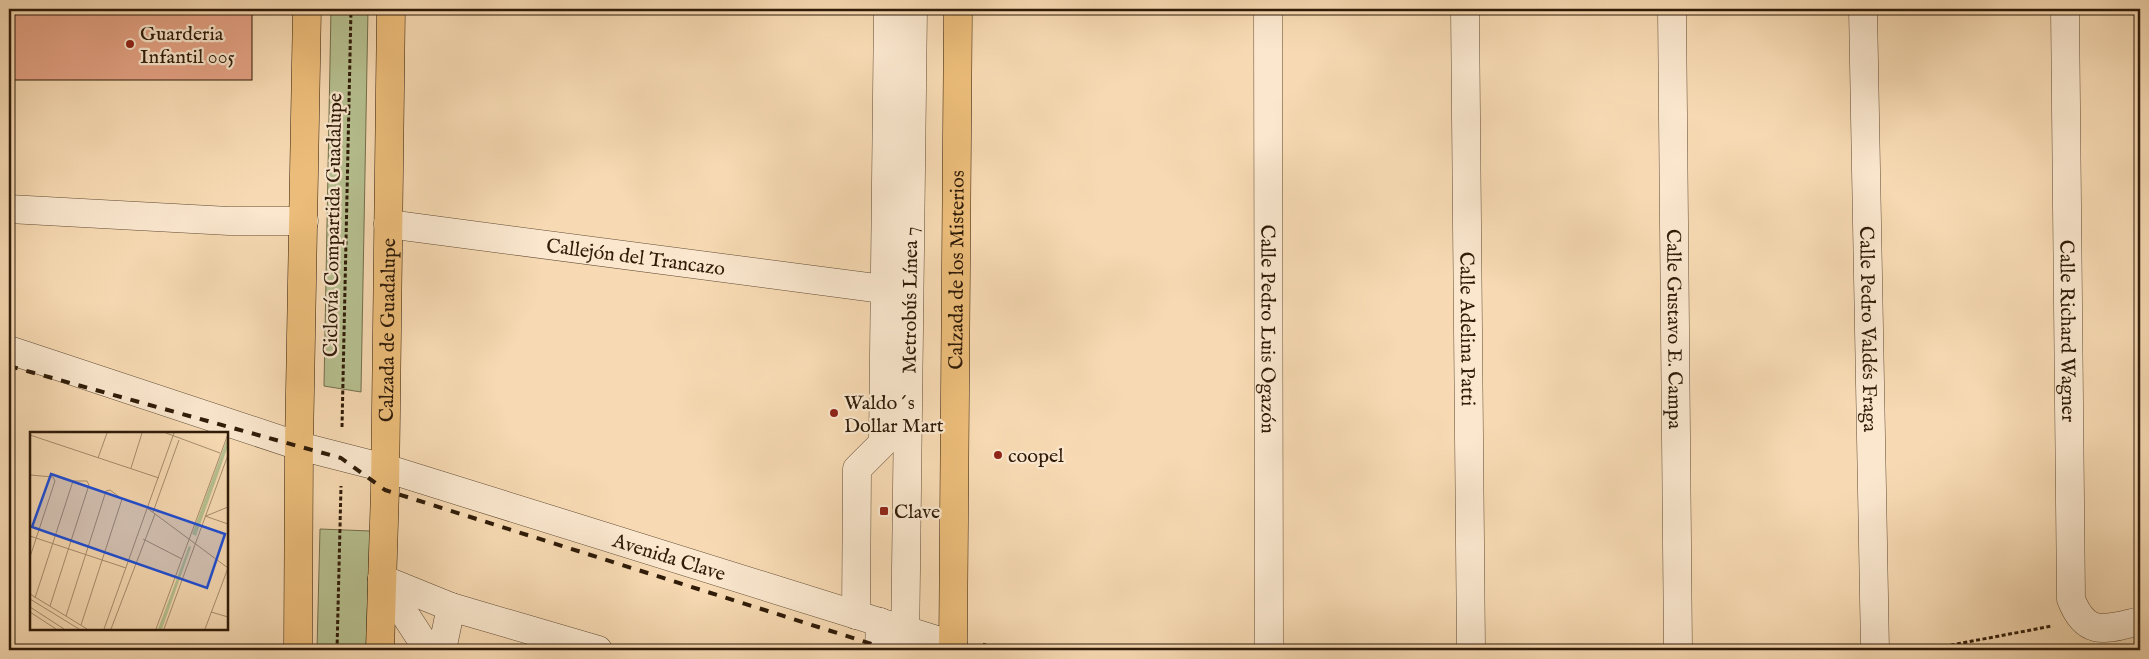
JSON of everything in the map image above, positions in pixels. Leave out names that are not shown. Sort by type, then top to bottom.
[{"type":"main road","points":[[298,650],[299,446],[307,9]]},
{"type":"main road","name":"Calzada de Guadalupe","points":[[380,650],[386,468],[391,9]]},
{"type":"main road","name":"Calzada de los Misterios","points":[[953,648],[958,9]]},
{"type":"street","points":[[879,650],[868,618],[857,468],[883,443],[883,289],[888,9]]},
{"type":"street","name":"Metrobús Línea 7","points":[[905,640],[913,9]]},
{"type":"street","name":"Calle Pedro Luis Ogazón","points":[[1268,9],[1269,650]]},
{"type":"street","name":"Calle Adelina Patti","points":[[1465,9],[1471,650]]},
{"type":"street","name":"Calle Gustavo E. Campa","points":[[1672,9],[1678,650]]},
{"type":"street","name":"Calle Pedro Valdés Fraga","points":[[1863,9],[1875,650]]},
{"type":"street","name":"Calle Richard Wagner","points":[[2066,9],[2071,599],[2076,612]]},
{"type":"street","points":[[9,209],[228,221],[304,221]]},
{"type":"street","name":"Callejón del Trancazo","points":[[388,224],[883,289]]},
{"type":"street","name":"Avenida Clave","points":[[9,350],[299,446],[386,468],[868,618],[905,640],[953,648]]},
{"type":"street","points":[[382,579],[451,607],[598,650]]},
{"type":"street","points":[[382,579],[421,638],[426,650]]},
{"type":"street","points":[[442,650],[451,607]]},
{"type":"street","points":[[2076,612],[2085,623],[2096,627],[2111,628],[2140,621]]},
{"type":"path","name":"Ciclovía Compartida Guadalupe","points":[[342,432],[351,9]]},
{"type":"path","points":[[337,650],[341,504]]},
{"type":"path","points":[[1926,650],[2052,626],[2076,612]]},
{"type":"green space","points":[[331,9],[368,9],[361,392],[324,386]]},
{"type":"green space","points":[[320,529],[370,531],[366,650],[317,650]]},
{"type":"building","name":"Guarderia Infantil 005","points":[[9,9],[252,9],[252,80],[9,80]]},
{"type":"railway","points":[[9,366],[341,458],[385,490],[891,650]]},
{"type":"place","name":"Guarderia Infantil 005","points":[[130,44]]},
{"type":"place","name":"Waldo´s Dollar Mart","points":[[834,413]]},
{"type":"place","name":"coopel","points":[[998,455]]},
{"type":"place","name":"Clave","points":[[884,511]]}]
